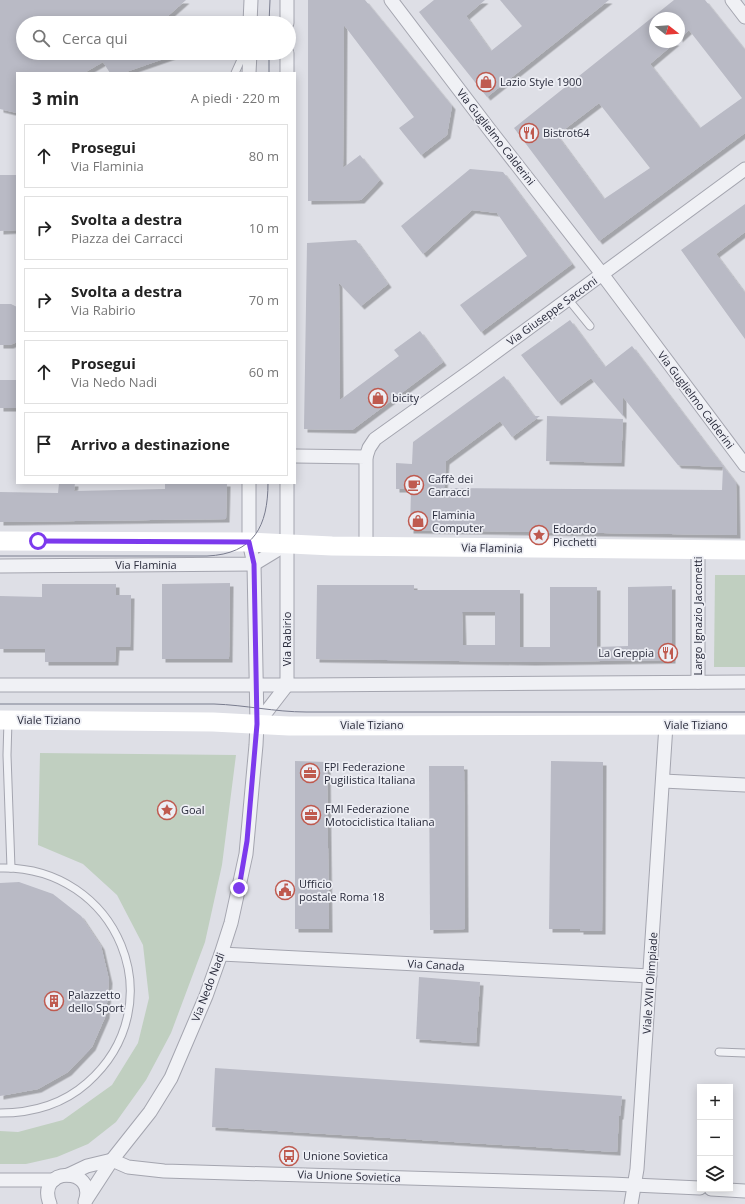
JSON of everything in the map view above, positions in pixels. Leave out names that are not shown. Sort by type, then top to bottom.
[{"type":"street","points":[[250,16],[251,0]]},
{"type":"street","points":[[286,0],[287,16]]},
{"type":"street","name":"Via Guglielmo Calderini","points":[[391,0],[602,274],[745,465]]},
{"type":"street","points":[[732,0],[745,17]]},
{"type":"street","points":[[249,72],[250,60]]},
{"type":"street","points":[[287,60],[287,72]]},
{"type":"street","name":"Via Giuseppe Sacconi","points":[[366,457],[371,444],[375,439],[745,169]]},
{"type":"street","points":[[296,456],[366,457],[366,546]]},
{"type":"street","points":[[249,484],[249,542],[254,564],[257,724]]},
{"type":"street","name":"Via Rabirio","points":[[287,484],[287,686]]},
{"type":"street","name":"Via Flaminia","points":[[0,540],[249,542],[366,546],[745,550]]},
{"type":"street","points":[[254,564],[287,544]]},
{"type":"street","name":"Largo Ignazio Jacometti","points":[[698,550],[698,682]]},
{"type":"street","name":"Via Flaminia","points":[[0,566],[254,564]]},
{"type":"street","points":[[0,685],[287,686],[745,682]]},
{"type":"street","points":[[257,724],[287,686]]},
{"type":"street","name":"Viale Tiziano","points":[[4,720],[213,722],[290,726],[745,725]]},
{"type":"street","name":"Via Nedo Nadi","points":[[85,1202],[112,1160],[140,1126],[171,1078],[191,1033],[221,954],[231,923],[244,866],[257,724]]},
{"type":"street","name":"Viale XVII Olimpiade","points":[[631,1204],[637,1170],[666,725]]},
{"type":"street","points":[[663,781],[745,785]]},
{"type":"street","name":"Via Canada","points":[[221,954],[650,976]]},
{"type":"street","points":[[49,1204],[47,1197],[48,1191],[54,1180],[58,1177],[68,1175],[87,1166],[112,1160]]},
{"type":"street","name":"Via Unione Sovietica","points":[[112,1160],[128,1167],[158,1170],[635,1185]]},
{"type":"street","name":"Via Nedo Nadi","points":[[68,1175],[75,1176],[84,1184],[86,1189],[85,1202]]},
{"type":"street","points":[[0,1180],[54,1180]]},
{"type":"street","points":[[635,1185],[697,1188]]},
{"type":"street","points":[[733,1190],[745,1191]]},
{"type":"lane","points":[[235,72],[241,60]]},
{"type":"lane","points":[[568,299],[590,326]]},
{"type":"lane","points":[[4,720],[7,754],[11,868]]},
{"type":"lane","points":[[0,868],[38,872],[64,882],[82,893],[97,907],[113,929],[121,945],[128,973],[130,996],[127,1016],[121,1035],[110,1058],[93,1078],[73,1094],[49,1106],[24,1112],[0,1112]]},
{"type":"lane","points":[[720,1052],[745,1053]]},
{"type":"green space","points":[[715,575],[745,575],[745,667],[714,667]]},
{"type":"green space","points":[[40,753],[236,755],[222,865],[205,942],[171,1033],[146,1080],[116,1122],[88,1144],[57,1157],[26,1164],[0,1164],[0,1131],[18,1132],[63,1120],[112,1085],[138,1043],[149,998],[143,945],[117,895],[83,864],[38,845]]},
{"type":"building","points":[[0,0],[186,0],[168,16],[16,16],[16,60],[161,60],[126,72],[109,72],[103,62],[86,72],[16,72],[16,113],[0,109]]},
{"type":"building","points":[[308,0],[365,0],[452,106],[447,135],[421,155],[399,128],[414,117],[344,25],[343,168],[360,155],[380,180],[361,200],[308,201]]},
{"type":"building","points":[[434,0],[485,0],[466,16],[491,51],[522,26],[500,0],[609,0],[487,97],[419,12]]},
{"type":"building","points":[[674,0],[705,0],[745,50],[745,133],[599,241],[514,128],[649,20],[649,48],[669,48],[650,64],[700,128],[742,98],[689,30],[685,34],[685,12],[659,12]],"holes":[[[599,103],[650,168],[604,199],[557,135]]]},
{"type":"building","points":[[470,169],[503,172],[572,264],[481,332],[460,305],[527,256],[497,213],[472,210],[423,254],[401,226]]},
{"type":"building","points":[[0,175],[16,175],[16,230],[0,231]]},
{"type":"building","points":[[745,204],[745,232],[716,254],[745,293],[745,339],[681,250]]},
{"type":"building","points":[[356,240],[388,284],[361,306],[339,283],[340,400],[399,356],[394,350],[420,331],[443,362],[352,430],[304,429],[307,243]]},
{"type":"building","points":[[0,304],[11,304],[16,306],[16,342],[10,345],[0,345]]},
{"type":"building","points":[[570,320],[605,367],[632,346],[736,483],[737,535],[410,530],[411,489],[396,489],[396,463],[412,464],[413,442],[504,376],[534,416],[540,416],[512,437],[500,421],[446,461],[444,488],[722,490],[723,467],[678,465],[623,397],[623,416],[591,378],[558,402],[521,355]]},
{"type":"building","points":[[0,380],[16,380],[16,408],[0,408]]},
{"type":"building","points":[[547,416],[623,419],[621,463],[546,461]]},
{"type":"building","points":[[59,484],[75,484],[74,491],[165,489],[165,484],[227,484],[226,519],[0,522],[0,492],[58,493]]},
{"type":"building","points":[[230,583],[229,659],[162,659],[162,584]]},
{"type":"building","points":[[42,584],[116,584],[116,595],[131,595],[130,647],[116,647],[115,662],[45,662],[45,649],[0,649],[0,596],[42,597]]},
{"type":"building","points":[[317,585],[414,585],[414,590],[520,590],[520,647],[550,647],[550,587],[597,587],[597,647],[628,646],[628,587],[672,586],[672,660],[532,662],[316,659]],"holes":[[[462,612],[495,612],[495,645],[463,645]]]},
{"type":"building","points":[[295,761],[327,762],[329,929],[295,929]]},
{"type":"building","points":[[551,761],[603,762],[602,931],[549,929]]},
{"type":"building","points":[[429,766],[464,766],[465,929],[430,930]]},
{"type":"building","name":"Palazzetto dello Sport","points":[[19,882],[53,894],[81,916],[101,946],[109,980],[106,1015],[92,1047],[68,1072],[38,1089],[0,1096],[0,883]]},
{"type":"building","points":[[419,977],[480,982],[476,1043],[416,1039]]},
{"type":"building","points":[[215,1068],[622,1096],[619,1116],[617,1152],[212,1127]]},
{"type":"tram line","points":[[269,16],[270,0]]},
{"type":"tram line","points":[[269,60],[269,72]]},
{"type":"tram line","points":[[0,556],[207,556],[223,554],[236,550],[247,543],[255,535],[265,512],[268,484]]},
{"type":"tram line","points":[[0,704],[214,704],[306,712],[745,712]]},
{"type":"place","name":"Lazio Style 1900","points":[[486,82]]},
{"type":"place","name":"Bistrot64","points":[[529,133]]},
{"type":"place","name":"bicity","points":[[378,398]]},
{"type":"place","name":"Caffè dei Carracci","points":[[414,485]]},
{"type":"place","name":"Flaminia Computer","points":[[418,521]]},
{"type":"place","name":"Edoardo Picchetti","points":[[539,535]]},
{"type":"place","name":"La Greppia","points":[[668,653]]},
{"type":"place","name":"FPI Federazione Pugilistica Italiana","points":[[310,773]]},
{"type":"place","name":"Goal","points":[[167,810]]},
{"type":"place","name":"FMI Federazione Motociclistica Italiana","points":[[311,815]]},
{"type":"place","name":"Ufficio postale Roma 18","points":[[285,890]]},
{"type":"place","name":"Palazzetto dello Sport","points":[[54,1001]]},
{"type":"place","name":"Unione Sovietica","points":[[289,1156]]},
{"type":"route","points":[[38,541],[249,542],[254,564],[257,724],[247,841],[244,866],[239,888]]}]
